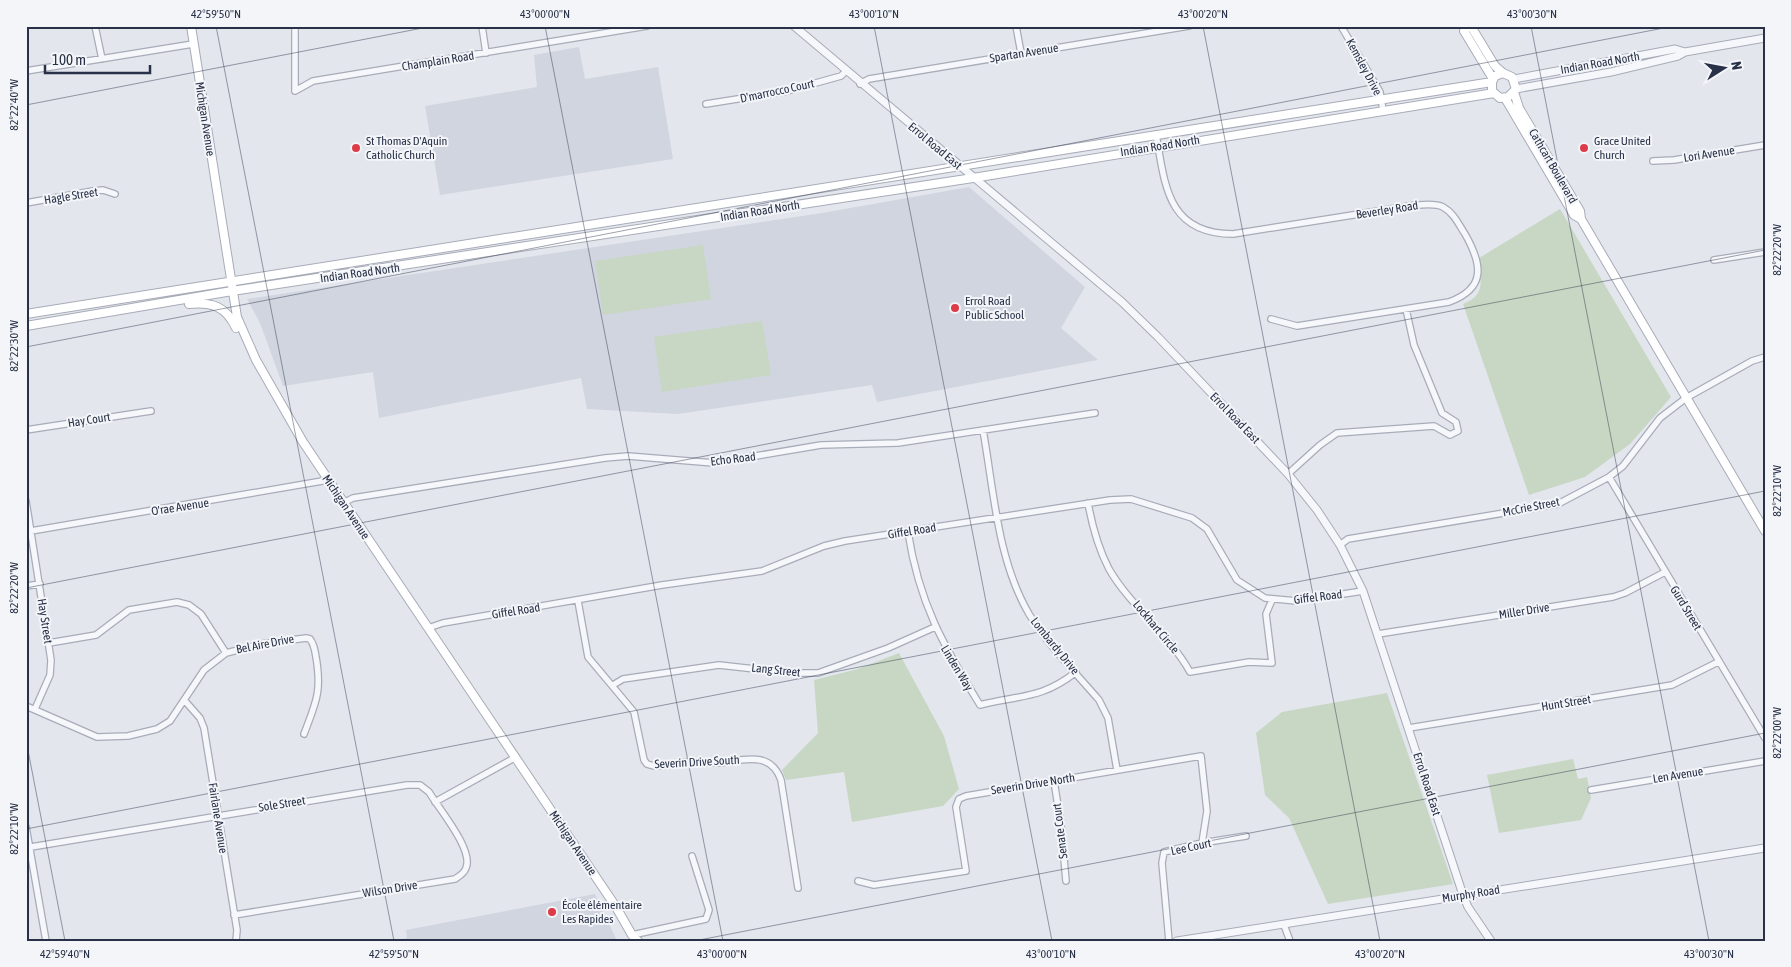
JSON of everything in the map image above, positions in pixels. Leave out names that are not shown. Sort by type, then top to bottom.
[{"type":"main road","name":"Michigan Avenue","points":[[190,26],[232,291],[238,321],[256,360],[303,442],[616,906],[631,938],[638,941]]},
{"type":"main road","points":[[1505,98],[1494,93],[1492,80],[1464,32],[1467,26],[1472,28],[1495,66],[1503,73],[1514,78],[1515,91]]},
{"type":"main road","name":"Indian Road North","points":[[26,314],[231,280],[961,168],[1156,134],[1492,80],[1503,73]]},
{"type":"main road","name":"Indian Road North","points":[[1505,98],[1515,91]]},
{"type":"main road","name":"Cathcart Boulevard","points":[[1515,91],[1519,108],[1580,211],[1581,219]]},
{"type":"main road","name":"Indian Road North","points":[[26,326],[232,291],[973,178],[1158,146],[1494,93]]},
{"type":"main road","name":"Cathcart Boulevard","points":[[1505,98],[1574,216],[1581,219]]},
{"type":"main road","points":[[1581,219],[1765,531]]},
{"type":"main road","points":[[167,303],[209,303],[224,309],[234,323],[244,346],[256,360]]},
{"type":"street","points":[[95,26],[102,59]]},
{"type":"street","name":"Champlain Road","points":[[295,26],[295,91],[313,80],[647,26]]},
{"type":"street","points":[[482,26],[486,53]]},
{"type":"street","name":"Errol Road East","points":[[794,26],[860,84],[1122,302],[1288,474],[1317,510],[1340,545],[1363,591],[1463,895],[1487,939]]},
{"type":"street","points":[[1016,26],[1021,53]]},
{"type":"street","name":"Spartan Avenue","points":[[860,84],[869,79],[1189,26]]},
{"type":"street","name":"Kemsley Drive","points":[[1341,26],[1378,90],[1383,110]]},
{"type":"street","name":"Indian Road North","points":[[1515,91],[1628,68],[1678,56],[1685,52],[1765,38]]},
{"type":"street","points":[[26,72],[193,44]]},
{"type":"street","name":"Indian Road North","points":[[1514,78],[1675,50],[1685,52]]},
{"type":"street","name":"D'marrocco Court","points":[[706,104],[787,91],[836,77],[846,71]]},
{"type":"street","name":"Beverley Road","points":[[1156,134],[1164,185],[1172,203],[1192,223],[1217,234],[1241,234],[1416,205],[1443,207],[1455,217],[1474,250],[1478,262],[1477,279],[1471,290],[1449,302],[1296,326],[1271,319]]},
{"type":"street","name":"Lori Avenue","points":[[1653,160],[1674,160],[1765,145]]},
{"type":"street","name":"Hagle Street","points":[[26,203],[93,191],[103,190],[115,194]]},
{"type":"street","points":[[1714,260],[1765,252]]},
{"type":"street","points":[[1288,474],[1320,445],[1337,434],[1434,426],[1450,435],[1458,431],[1456,422],[1442,413],[1414,344],[1406,309]]},
{"type":"street","name":"McCrie Street","points":[[1340,545],[1348,540],[1558,504],[1609,477],[1634,454],[1660,418],[1686,398],[1752,361],[1765,357]]},
{"type":"street","name":"Hay Court","points":[[26,430],[151,410]]},
{"type":"street","name":"Echo Road","points":[[344,503],[354,498],[605,458],[628,456],[714,463],[821,445],[898,443],[1095,413]]},
{"type":"street","name":"Lombardy Drive","points":[[984,430],[998,517],[1008,564],[1024,603],[1039,629],[1106,711],[1117,770]]},
{"type":"street","name":"Gurd Street","points":[[1609,477],[1765,738]]},
{"type":"street","name":"O'rae Avenue","points":[[31,531],[320,483],[328,480]]},
{"type":"street","name":"Giffel Road","points":[[428,628],[443,623],[662,585],[762,571],[824,546],[1088,503],[1131,499],[1192,518],[1207,529],[1237,580],[1251,591],[1272,600],[1297,601],[1363,591]]},
{"type":"street","name":"Hay Street","points":[[26,501],[51,660],[50,675],[35,709]]},
{"type":"street","name":"Lockhart Circle","points":[[1088,503],[1098,543],[1108,568],[1180,654],[1190,672],[1249,662],[1272,663],[1266,614],[1272,600]]},
{"type":"street","name":"Linden Way","points":[[908,532],[918,581],[935,627],[952,661],[980,704],[1042,693],[1059,685],[1076,672]]},
{"type":"street","name":"Miller Drive","points":[[1378,634],[1613,596],[1625,593],[1665,572]]},
{"type":"street","points":[[26,586],[40,584]]},
{"type":"street","name":"Severin Drive South","points":[[578,600],[588,657],[596,669],[613,685],[634,712],[644,760],[647,764],[657,766],[685,762],[716,763],[758,759],[768,762],[775,767],[781,780],[798,888]]},
{"type":"street","points":[[49,643],[96,635],[124,614],[136,608],[178,602],[189,605],[201,614],[226,653]]},
{"type":"street","name":"Lang Street","points":[[613,685],[622,679],[719,665],[792,673],[818,673],[876,653],[935,627]]},
{"type":"street","name":"Bel Aire Drive","points":[[26,706],[97,738],[128,736],[158,729],[170,721],[204,670],[226,653],[262,644],[306,638],[312,641],[314,646],[320,685],[318,698],[304,734]]},
{"type":"street","name":"Hunt Street","points":[[1409,728],[1672,686],[1718,662]]},
{"type":"street","name":"Fairlane Avenue","points":[[185,701],[200,718],[204,728],[234,915],[236,941]]},
{"type":"street","name":"Severin Drive North","points":[[858,881],[874,885],[966,871],[956,811],[959,799],[972,794],[1201,756],[1207,811],[1202,843]]},
{"type":"street","points":[[435,802],[516,757]]},
{"type":"street","name":"Len Avenue","points":[[1591,790],[1765,761]]},
{"type":"street","name":"Senate Court","points":[[1054,781],[1061,824],[1066,881]]},
{"type":"street","name":"Sole Street","points":[[31,847],[217,814],[407,785],[424,788],[435,802]]},
{"type":"street","name":"Wilson Drive","points":[[234,915],[454,879],[463,874],[467,867],[466,850],[435,802]]},
{"type":"street","points":[[26,828],[31,847],[46,941]]},
{"type":"street","name":"Lee Court","points":[[1169,941],[1162,863],[1164,852],[1202,843],[1246,836]]},
{"type":"street","name":"Murphy Road","points":[[1177,941],[1765,848]]},
{"type":"street","points":[[631,938],[706,919],[709,910],[692,856]]},
{"type":"street","points":[[1284,925],[1290,941]]},
{"type":"shaded area","points":[[579,47],[585,79],[658,67],[673,159],[440,195],[425,106],[537,87],[534,55]]},
{"type":"shaded area","points":[[969,187],[1085,287],[1061,328],[1098,360],[877,402],[872,385],[678,414],[587,409],[581,378],[379,418],[373,372],[283,386],[260,323],[247,299],[822,213]]},
{"type":"shaded area","name":"École élémentaire Les Rapides","points":[[595,894],[617,941],[391,941],[407,938],[406,930]]},
{"type":"green space","points":[[1560,209],[1671,397],[1630,444],[1585,477],[1529,495],[1463,304],[1476,296],[1479,291],[1481,280],[1479,258]]},
{"type":"green space","points":[[703,245],[711,299],[603,315],[595,261]]},
{"type":"green space","points":[[762,321],[771,375],[662,392],[654,337]]},
{"type":"green space","points":[[899,653],[944,736],[959,789],[943,806],[852,822],[844,772],[786,780],[782,770],[818,733],[814,680],[858,669]]},
{"type":"green space","points":[[1387,693],[1453,884],[1328,904],[1289,818],[1265,795],[1256,733],[1282,712]]},
{"type":"green space","points":[[1573,759],[1578,779],[1587,777],[1591,798],[1581,820],[1499,833],[1487,775]]},
{"type":"place","name":"St Thomas D'Aquin Catholic Church","points":[[356,148]]},
{"type":"place","name":"Grace United Church","points":[[1584,148]]},
{"type":"place","name":"Errol Road Public School","points":[[955,308]]},
{"type":"place","name":"École élémentaire Les Rapides","points":[[552,912]]}]
